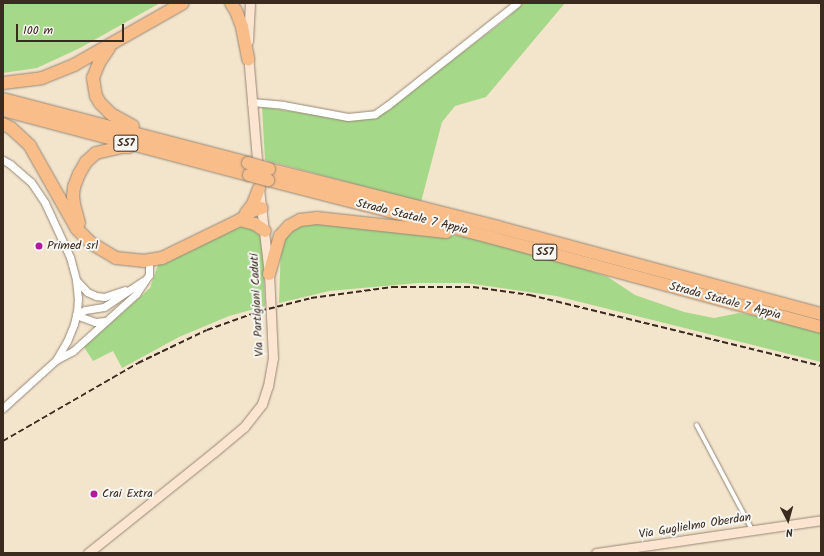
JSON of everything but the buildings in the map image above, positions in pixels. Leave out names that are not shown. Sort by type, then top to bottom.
[{"type":"highway","points":[[3,83],[42,78],[74,66],[183,3]]},
{"type":"highway","points":[[231,3],[236,11],[242,27],[248,59]]},
{"type":"highway","points":[[111,45],[99,62],[93,78],[94,88],[100,103],[118,119],[133,126],[180,140],[192,147]]},
{"type":"highway","name":"Strada Statale 7 Appia","points":[[3,99],[192,147],[248,163],[265,179],[490,237],[821,327]]},
{"type":"highway","name":"Strada Statale 7 Appia","points":[[3,110],[249,176],[506,229],[821,314]]},
{"type":"highway","points":[[3,124],[11,128],[30,146],[48,174],[63,205],[78,229],[86,238],[116,258],[131,261],[150,260],[178,250],[240,220],[252,211],[262,211]]},
{"type":"highway","points":[[86,238],[77,220],[74,204],[74,186],[78,174],[86,162],[96,153],[122,146],[198,162]]},
{"type":"highway","points":[[240,220],[253,204],[265,179]]},
{"type":"highway","points":[[269,274],[280,236],[289,226],[300,220],[317,218],[490,237]]},
{"type":"highway","points":[[240,220],[255,224],[265,231]]},
{"type":"main road","name":"Via Partigiani Caduti","points":[[88,553],[244,427],[262,404],[268,386],[273,358],[269,274],[262,211],[265,179],[251,102],[248,59],[250,3]]},
{"type":"main road","name":"Via Guglielmo Oberdan","points":[[596,553],[821,520]]},
{"type":"street","points":[[251,102],[284,105],[348,117],[375,114],[517,3]]},
{"type":"street","points":[[3,160],[31,182],[45,203],[70,257],[76,280],[78,298],[76,315],[67,341],[56,360]]},
{"type":"street","points":[[3,408],[56,360],[72,351],[136,294],[150,269],[150,260]]},
{"type":"street","points":[[76,280],[87,292],[104,297],[115,294],[145,280]]},
{"type":"street","points":[[76,315],[85,310],[104,307],[145,280]]},
{"type":"street","points":[[76,315],[95,322],[105,321]]},
{"type":"lane","points":[[697,425],[752,529]]},
{"type":"green space","points":[[3,3],[160,3],[80,48],[37,68],[3,73]]},
{"type":"green space","points":[[523,3],[565,3],[486,97],[455,106],[442,122],[421,202],[265,160],[262,107],[343,119],[375,119],[505,20]]},
{"type":"green space","points":[[306,221],[438,233],[485,240],[547,256],[608,277],[635,295],[684,312],[714,318],[739,313],[799,323],[821,329],[821,362],[556,296],[466,283],[418,283],[329,291],[279,303],[281,244],[290,231]]},
{"type":"green space","points":[[244,224],[263,235],[265,306],[229,316],[179,337],[122,368],[113,351],[93,361],[84,347],[150,288],[158,265]]},
{"type":"railway","points":[[3,441],[138,363],[207,330],[260,311],[311,298],[392,287],[473,287],[530,295],[821,366]]},
{"type":"place","name":"Primed srl","points":[[39,246]]},
{"type":"place","name":"Crai Extra","points":[[94,494]]}]
